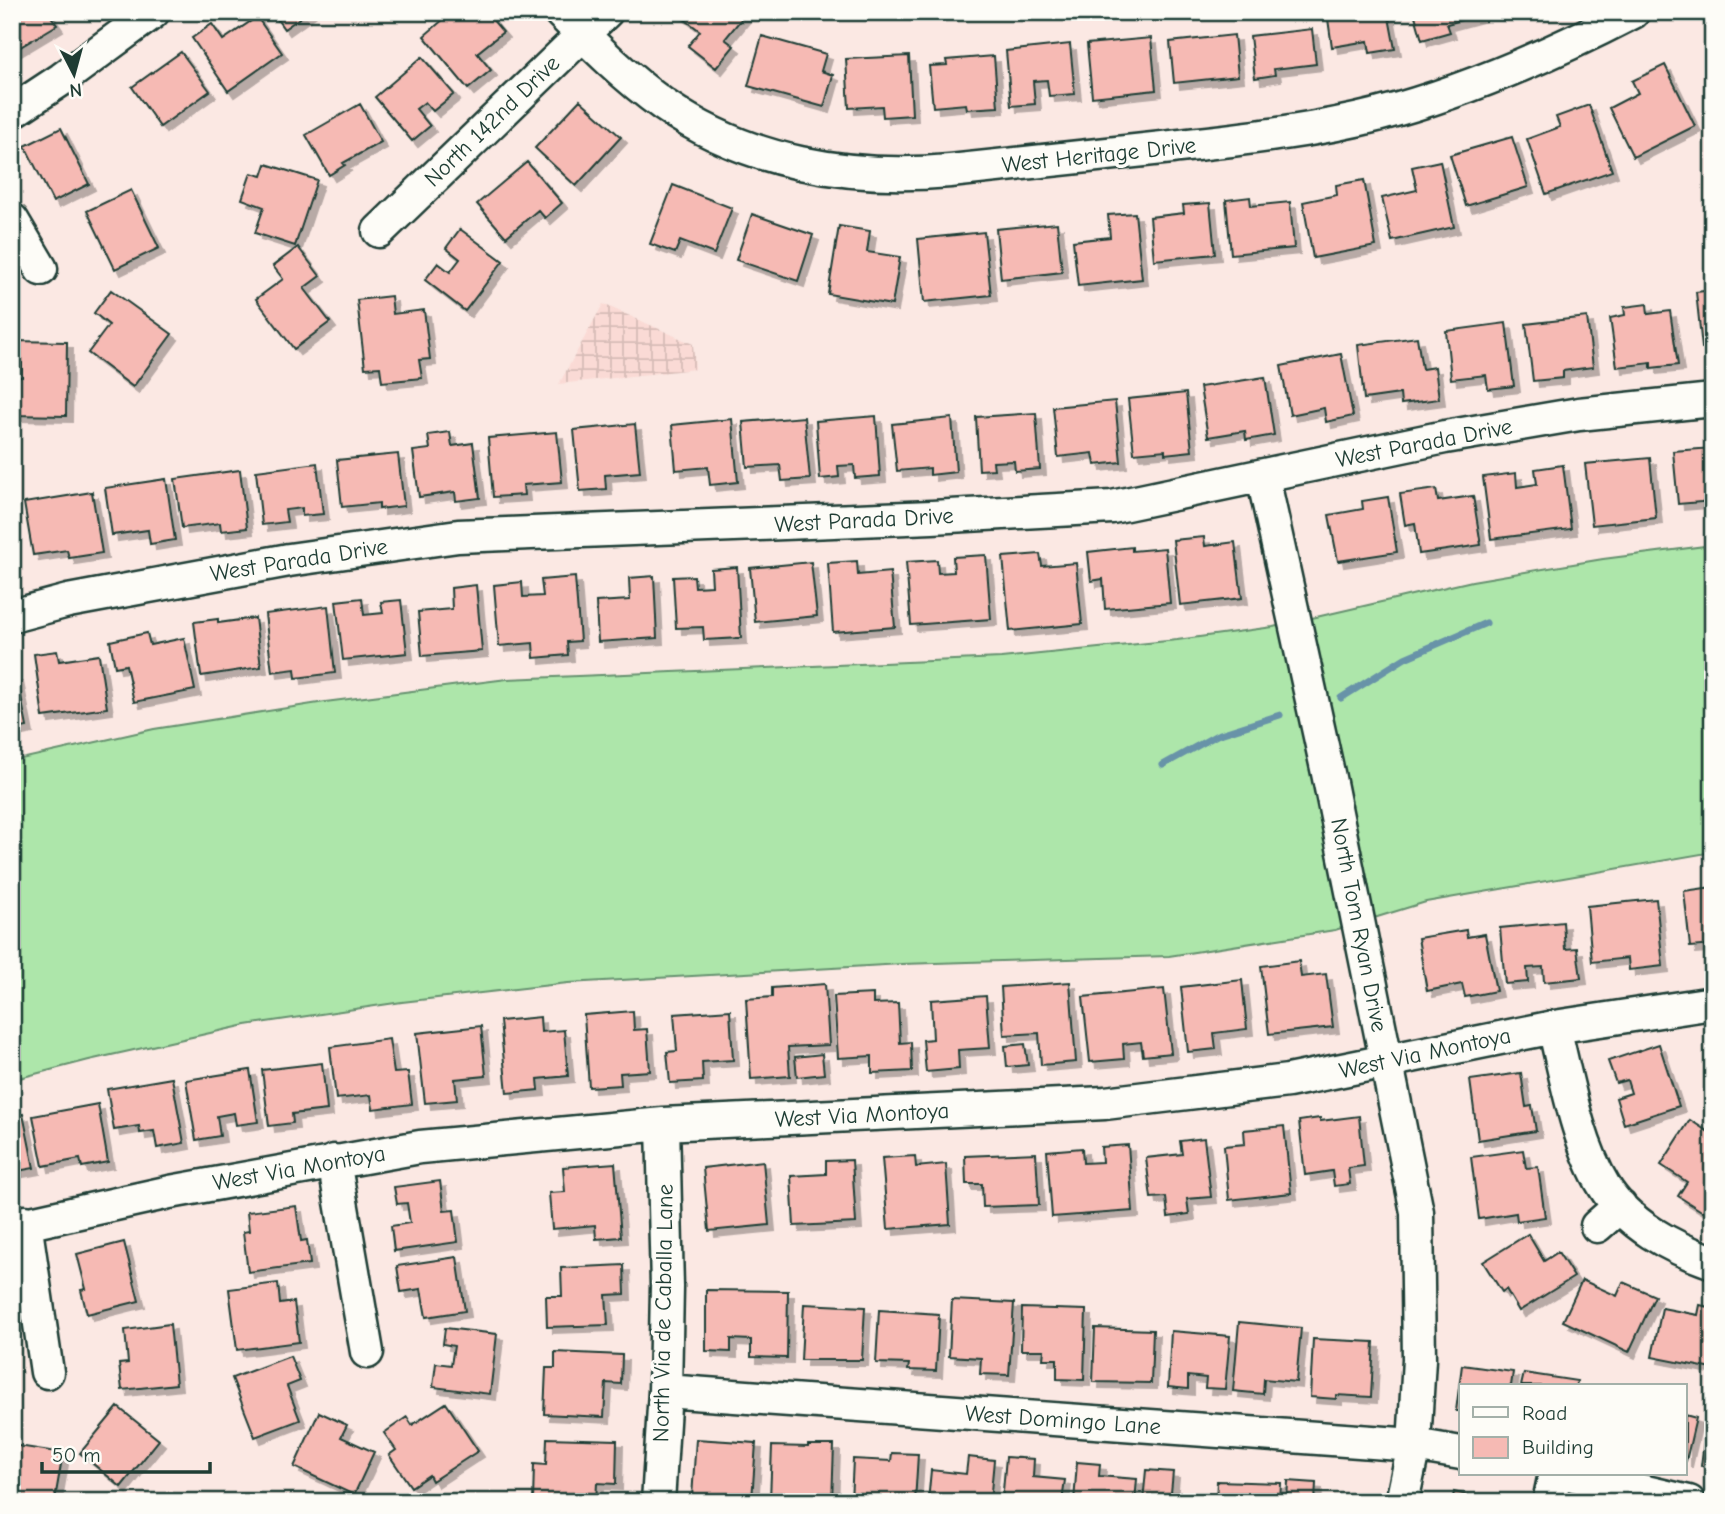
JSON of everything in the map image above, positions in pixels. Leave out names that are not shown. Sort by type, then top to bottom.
[{"type":"street","points":[[12,113],[153,12]]},
{"type":"street","name":"West Heritage Drive","points":[[560,12],[622,71],[665,106],[717,135],[787,161],[826,170],[870,174],[914,174],[1206,143],[1340,123],[1414,104],[1522,65],[1633,12]]},
{"type":"street","name":"North 142nd Drive","points":[[379,231],[606,12]]},
{"type":"street","points":[[12,220],[40,269]]},
{"type":"street","name":"West Parada Drive","points":[[12,616],[68,601],[289,560],[458,536],[877,520],[1112,507],[1445,437],[1579,414],[1713,400]]},
{"type":"street","name":"North Tom Ryan Drive","points":[[1262,477],[1328,773],[1417,1212],[1419,1359],[1413,1445],[1402,1502]]},
{"type":"street","name":"West Via Montoya","points":[[19,1225],[170,1192],[420,1147],[663,1124],[1105,1103],[1288,1081],[1554,1027],[1713,1003]]},
{"type":"street","points":[[1554,1027],[1573,1108],[1604,1185],[1608,1216],[1632,1218],[1683,1251],[1713,1262]]},
{"type":"street","name":"North Via de Caballa Lane","points":[[658,1502],[666,1391],[667,1287],[663,1124]]},
{"type":"street","points":[[334,1161],[367,1352]]},
{"type":"street","points":[[19,1225],[47,1372]]},
{"type":"street","name":"West Domingo Lane","points":[[666,1391],[1413,1445],[1459,1453]]},
{"type":"street","points":[[1549,1502],[1555,1476]]},
{"type":"street","points":[[1578,1476],[1689,1502]]},
{"type":"shaded area","points":[[603,304],[693,344],[695,369],[559,384]]},
{"type":"green space","points":[[1713,545],[1713,852],[1426,902],[1335,930],[1169,956],[902,964],[568,983],[402,1002],[246,1025],[12,1080],[12,761],[154,729],[325,702],[507,679],[1001,658],[1177,640],[1273,627],[1472,581],[1603,559]]},
{"type":"building","points":[[12,12],[48,12],[57,25],[12,52]]},
{"type":"building","points":[[272,12],[308,12],[284,29]]},
{"type":"building","points":[[452,12],[486,12],[503,32],[477,53],[491,70],[468,89],[424,36]]},
{"type":"building","points":[[675,12],[747,12],[725,39],[734,46],[716,68],[688,46],[700,31]]},
{"type":"building","points":[[1327,12],[1388,12],[1395,49],[1370,53],[1368,41],[1332,47]]},
{"type":"building","points":[[1414,12],[1479,12],[1480,15],[1447,24],[1450,32],[1422,40]]},
{"type":"building","points":[[257,17],[282,53],[228,91],[192,38],[212,24],[223,40]]},
{"type":"building","points":[[1312,29],[1316,64],[1274,69],[1275,75],[1255,78],[1250,36]]},
{"type":"building","points":[[1234,35],[1238,76],[1174,83],[1170,42]]},
{"type":"building","points":[[762,36],[826,54],[821,71],[833,75],[824,107],[748,86]]},
{"type":"building","points":[[1151,38],[1156,90],[1092,97],[1087,44]]},
{"type":"building","points":[[1070,44],[1075,94],[1049,96],[1047,80],[1033,81],[1035,104],[1011,106],[1006,51]]},
{"type":"building","points":[[181,52],[210,91],[160,127],[132,87]]},
{"type":"building","points":[[909,56],[912,115],[883,117],[882,106],[849,108],[846,59]]},
{"type":"building","points":[[994,56],[998,107],[967,109],[966,104],[933,107],[929,66],[947,65],[946,60]]},
{"type":"building","points":[[422,57],[454,94],[433,111],[425,102],[416,109],[430,126],[412,141],[375,97]]},
{"type":"building","points":[[1665,65],[1695,126],[1633,157],[1609,108],[1638,93],[1632,81]]},
{"type":"building","points":[[580,100],[621,137],[576,186],[535,148]]},
{"type":"building","points":[[360,104],[381,142],[343,163],[345,165],[329,175],[306,135]]},
{"type":"building","points":[[1589,105],[1612,171],[1546,194],[1527,139],[1560,127],[1556,117]]},
{"type":"building","points":[[61,128],[89,184],[53,202],[25,146]]},
{"type":"building","points":[[1512,137],[1528,187],[1466,206],[1450,155]]},
{"type":"building","points":[[1440,161],[1454,227],[1392,241],[1382,198],[1417,190],[1412,167]]},
{"type":"building","points":[[527,162],[562,203],[545,218],[538,210],[506,237],[477,204]]},
{"type":"building","points":[[266,164],[317,180],[295,246],[255,233],[264,207],[242,199],[251,173],[262,176]]},
{"type":"building","points":[[1364,180],[1376,246],[1313,258],[1303,202],[1337,195],[1336,185]]},
{"type":"building","points":[[673,185],[732,208],[714,254],[680,241],[675,253],[650,244]]},
{"type":"building","points":[[131,190],[159,248],[115,269],[87,211]]},
{"type":"building","points":[[1250,197],[1251,206],[1290,202],[1294,248],[1231,254],[1226,200]]},
{"type":"building","points":[[1210,203],[1215,254],[1154,260],[1150,217],[1184,213],[1183,205]]},
{"type":"building","points":[[1135,213],[1142,279],[1078,286],[1073,241],[1110,237],[1108,215]]},
{"type":"building","points":[[752,214],[813,235],[798,281],[736,260]]},
{"type":"building","points":[[1057,223],[1062,272],[1001,279],[996,229]]},
{"type":"building","points":[[839,226],[870,231],[867,252],[900,257],[892,305],[828,294]]},
{"type":"building","points":[[460,229],[503,261],[465,311],[425,280],[438,263],[450,272],[460,259],[446,248]]},
{"type":"building","points":[[984,232],[991,295],[924,302],[918,239]]},
{"type":"building","points":[[298,247],[320,276],[304,288],[330,322],[294,349],[256,299],[283,279],[273,266]]},
{"type":"building","points":[[111,290],[172,334],[133,387],[88,353],[109,325],[94,313]]},
{"type":"building","points":[[1713,290],[1713,347],[1702,348],[1696,292]]},
{"type":"building","points":[[391,296],[393,314],[424,310],[430,359],[419,360],[422,378],[382,382],[380,367],[365,368],[357,300]]},
{"type":"building","points":[[1647,304],[1648,314],[1670,311],[1678,365],[1651,368],[1651,363],[1617,367],[1610,318],[1625,315],[1624,307]]},
{"type":"building","points":[[1587,317],[1593,367],[1563,371],[1563,378],[1533,381],[1526,324]]},
{"type":"building","points":[[1506,323],[1514,386],[1488,389],[1486,375],[1451,379],[1446,331]]},
{"type":"building","points":[[1417,337],[1422,369],[1435,367],[1439,399],[1401,404],[1400,394],[1364,399],[1358,345]]},
{"type":"building","points":[[12,341],[67,342],[66,416],[12,415],[12,377],[22,377],[22,363],[12,363]]},
{"type":"building","points":[[1341,354],[1353,416],[1326,422],[1324,408],[1290,415],[1281,366]]},
{"type":"building","points":[[1265,377],[1274,435],[1246,440],[1245,431],[1208,437],[1200,387]]},
{"type":"building","points":[[1186,393],[1192,451],[1134,453],[1128,399]]},
{"type":"building","points":[[1115,401],[1121,462],[1095,465],[1093,453],[1058,457],[1053,407]]},
{"type":"building","points":[[1036,413],[1040,469],[1015,471],[1014,461],[993,462],[994,469],[979,470],[976,417]]},
{"type":"building","points":[[876,416],[880,476],[855,478],[854,465],[838,466],[839,477],[820,479],[816,421]]},
{"type":"building","points":[[804,417],[810,479],[782,481],[780,465],[747,467],[743,422]]},
{"type":"building","points":[[952,418],[956,472],[930,475],[930,468],[897,471],[892,424]]},
{"type":"building","points":[[732,419],[738,482],[710,485],[708,467],[676,470],[672,425]]},
{"type":"building","points":[[635,424],[640,472],[605,475],[606,489],[580,491],[574,430]]},
{"type":"building","points":[[450,432],[452,446],[473,443],[480,498],[456,501],[455,492],[419,497],[413,451],[430,449],[428,435]]},
{"type":"building","points":[[557,432],[562,482],[523,485],[524,495],[493,497],[488,438]]},
{"type":"building","points":[[1713,448],[1713,501],[1678,504],[1673,451]]},
{"type":"building","points":[[398,454],[404,506],[379,509],[379,503],[342,507],[337,460]]},
{"type":"building","points":[[1650,458],[1656,518],[1592,525],[1585,464]]},
{"type":"building","points":[[317,463],[323,514],[302,516],[302,508],[285,510],[287,522],[262,525],[256,471]]},
{"type":"building","points":[[1563,465],[1571,529],[1491,539],[1483,477],[1516,473],[1517,487],[1537,484],[1535,469]]},
{"type":"building","points":[[240,470],[247,528],[221,531],[220,523],[182,528],[175,479]]},
{"type":"building","points":[[166,479],[175,540],[150,544],[148,530],[112,535],[105,488]]},
{"type":"building","points":[[1436,489],[1438,501],[1473,496],[1481,545],[1419,554],[1415,523],[1405,525],[1400,494]]},
{"type":"building","points":[[92,492],[102,553],[69,558],[67,550],[33,555],[24,503]]},
{"type":"building","points":[[1388,497],[1397,552],[1338,561],[1329,515],[1363,509],[1362,501]]},
{"type":"building","points":[[1204,537],[1205,546],[1235,542],[1242,598],[1180,605],[1173,540]]},
{"type":"building","points":[[1132,547],[1132,551],[1165,548],[1170,603],[1105,609],[1103,579],[1091,581],[1088,552]]},
{"type":"building","points":[[1040,554],[1042,566],[1076,563],[1082,624],[1010,631],[1003,557]]},
{"type":"building","points":[[986,555],[991,619],[911,625],[906,562],[937,560],[938,573],[954,572],[953,557]]},
{"type":"building","points":[[857,561],[858,575],[890,572],[895,627],[833,632],[828,563]]},
{"type":"building","points":[[811,562],[817,616],[755,622],[750,568]]},
{"type":"building","points":[[737,567],[741,638],[704,640],[703,627],[676,628],[673,577],[694,576],[695,587],[712,586],[711,569]]},
{"type":"building","points":[[654,576],[657,638],[598,642],[596,602],[630,600],[629,578]]},
{"type":"building","points":[[575,577],[580,641],[567,642],[568,655],[534,658],[533,643],[499,646],[494,585],[522,582],[523,597],[543,596],[541,580]]},
{"type":"building","points":[[476,585],[482,651],[422,656],[418,612],[452,609],[451,588]]},
{"type":"building","points":[[362,598],[364,615],[383,613],[381,602],[401,600],[407,653],[343,660],[336,601]]},
{"type":"building","points":[[328,606],[335,673],[296,678],[295,669],[272,672],[265,614]]},
{"type":"building","points":[[255,618],[261,667],[201,676],[194,622],[218,619],[218,623]]},
{"type":"building","points":[[147,633],[150,645],[184,638],[195,690],[134,702],[126,665],[115,667],[110,641]]},
{"type":"building","points":[[57,651],[59,661],[99,655],[107,708],[43,717],[34,654]]},
{"type":"building","points":[[17,676],[27,727],[12,730],[12,677]]},
{"type":"building","points":[[1713,887],[1713,945],[1690,947],[1684,891]]},
{"type":"building","points":[[1656,899],[1663,966],[1629,970],[1628,958],[1592,962],[1587,906]]},
{"type":"building","points":[[1563,922],[1565,949],[1577,948],[1581,978],[1544,982],[1543,967],[1527,968],[1528,982],[1505,984],[1500,928]]},
{"type":"building","points":[[1466,930],[1467,937],[1485,934],[1496,991],[1465,997],[1462,984],[1427,991],[1418,938]]},
{"type":"building","points":[[1299,961],[1301,977],[1326,974],[1333,1027],[1269,1034],[1261,966]]},
{"type":"building","points":[[1242,980],[1247,1029],[1214,1033],[1216,1049],[1188,1052],[1181,987]]},
{"type":"building","points":[[1070,982],[1076,1062],[1041,1065],[1039,1033],[1004,1035],[1001,987]]},
{"type":"building","points":[[825,984],[829,1045],[788,1047],[790,1076],[751,1079],[746,999],[772,997],[772,988]]},
{"type":"building","points":[[1164,989],[1171,1053],[1143,1056],[1141,1042],[1123,1044],[1124,1059],[1090,1062],[1083,997]]},
{"type":"building","points":[[873,994],[873,1004],[898,1003],[900,1043],[911,1042],[912,1071],[872,1073],[872,1056],[838,1058],[834,996]]},
{"type":"building","points":[[986,996],[990,1048],[958,1050],[959,1069],[926,1072],[923,1040],[933,1039],[931,1000]]},
{"type":"building","points":[[730,1010],[733,1060],[702,1062],[703,1081],[670,1083],[667,1052],[677,1051],[674,1014]]},
{"type":"building","points":[[633,1011],[634,1030],[647,1029],[650,1071],[620,1073],[621,1085],[589,1087],[584,1015]]},
{"type":"building","points":[[540,1017],[541,1032],[564,1030],[568,1076],[538,1079],[539,1090],[507,1093],[500,1021]]},
{"type":"building","points":[[481,1026],[486,1076],[455,1079],[457,1100],[425,1103],[417,1033]]},
{"type":"building","points":[[389,1039],[394,1073],[408,1072],[412,1104],[373,1109],[371,1095],[336,1099],[330,1047]]},
{"type":"building","points":[[1025,1044],[1028,1065],[1007,1067],[1005,1046]]},
{"type":"building","points":[[1659,1044],[1679,1106],[1624,1124],[1616,1098],[1631,1093],[1627,1080],[1616,1083],[1608,1061]]},
{"type":"building","points":[[822,1054],[824,1074],[797,1077],[795,1057]]},
{"type":"building","points":[[322,1063],[327,1110],[292,1114],[293,1123],[269,1126],[262,1070]]},
{"type":"building","points":[[250,1070],[258,1122],[236,1125],[234,1113],[217,1116],[220,1136],[196,1140],[186,1080]]},
{"type":"building","points":[[1521,1073],[1526,1107],[1532,1106],[1536,1131],[1478,1140],[1470,1080]]},
{"type":"building","points":[[172,1078],[184,1143],[157,1148],[154,1131],[140,1133],[139,1126],[114,1130],[107,1089]]},
{"type":"building","points":[[98,1104],[108,1162],[82,1167],[80,1159],[43,1166],[33,1116]]},
{"type":"building","points":[[23,1114],[34,1168],[12,1172],[12,1116]]},
{"type":"building","points":[[1359,1116],[1364,1166],[1348,1168],[1350,1184],[1334,1186],[1332,1171],[1305,1175],[1299,1121]]},
{"type":"building","points":[[1690,1120],[1713,1135],[1713,1197],[1703,1212],[1678,1196],[1687,1182],[1661,1165]]},
{"type":"building","points":[[1284,1126],[1291,1193],[1229,1200],[1224,1146],[1245,1144],[1244,1130]]},
{"type":"building","points":[[1204,1138],[1211,1197],[1187,1199],[1189,1214],[1168,1217],[1166,1197],[1151,1198],[1146,1158],[1182,1154],[1180,1141]]},
{"type":"building","points":[[1128,1145],[1133,1211],[1052,1217],[1047,1151],[1082,1148],[1083,1163],[1102,1162],[1101,1147]]},
{"type":"building","points":[[1523,1150],[1526,1168],[1538,1167],[1545,1217],[1517,1221],[1516,1213],[1479,1219],[1471,1157]]},
{"type":"building","points":[[1036,1153],[1039,1205],[983,1207],[982,1184],[966,1184],[965,1156]]},
{"type":"building","points":[[915,1156],[916,1167],[946,1164],[950,1224],[888,1229],[882,1158]]},
{"type":"building","points":[[852,1160],[856,1223],[794,1226],[791,1176],[826,1174],[826,1161]]},
{"type":"building","points":[[763,1161],[769,1225],[709,1231],[703,1168]]},
{"type":"building","points":[[615,1163],[621,1237],[596,1239],[595,1225],[552,1229],[549,1193],[565,1192],[563,1167]]},
{"type":"building","points":[[440,1181],[444,1211],[454,1210],[458,1242],[394,1251],[391,1226],[410,1223],[407,1203],[397,1204],[394,1187]]},
{"type":"building","points":[[296,1206],[301,1241],[307,1240],[310,1264],[248,1272],[243,1232],[249,1231],[247,1212]]},
{"type":"building","points":[[1528,1234],[1544,1261],[1558,1252],[1574,1277],[1519,1311],[1506,1289],[1502,1292],[1483,1262]]},
{"type":"building","points":[[124,1242],[139,1301],[87,1314],[81,1290],[86,1289],[77,1254]]},
{"type":"building","points":[[457,1257],[465,1311],[426,1317],[421,1289],[401,1292],[397,1266]]},
{"type":"building","points":[[624,1265],[625,1294],[606,1295],[608,1325],[547,1327],[546,1296],[562,1296],[561,1268]]},
{"type":"building","points":[[1582,1280],[1617,1296],[1623,1282],[1655,1296],[1629,1352],[1563,1321]]},
{"type":"building","points":[[278,1283],[280,1304],[294,1302],[299,1342],[237,1350],[229,1289]]},
{"type":"building","points":[[706,1290],[788,1291],[787,1358],[751,1357],[751,1340],[731,1339],[731,1352],[706,1351]]},
{"type":"building","points":[[952,1300],[1014,1303],[1009,1375],[980,1374],[981,1358],[949,1356]]},
{"type":"building","points":[[804,1304],[865,1307],[862,1360],[801,1360]]},
{"type":"building","points":[[1700,1305],[1713,1308],[1713,1369],[1652,1357],[1662,1308],[1698,1315]]},
{"type":"building","points":[[1022,1308],[1086,1310],[1084,1380],[1057,1379],[1057,1359],[1043,1359],[1044,1350],[1021,1350]]},
{"type":"building","points":[[879,1310],[939,1314],[936,1371],[908,1370],[909,1364],[876,1363]]},
{"type":"building","points":[[1239,1322],[1301,1328],[1296,1382],[1264,1379],[1263,1394],[1233,1391]]},
{"type":"building","points":[[170,1324],[176,1384],[122,1390],[119,1364],[128,1363],[125,1330]]},
{"type":"building","points":[[445,1328],[497,1334],[490,1394],[433,1387],[436,1363],[451,1365],[454,1346],[443,1344]]},
{"type":"building","points":[[1095,1328],[1153,1330],[1151,1383],[1093,1382]]},
{"type":"building","points":[[1171,1331],[1230,1336],[1225,1389],[1205,1388],[1206,1378],[1188,1376],[1188,1389],[1168,1387]]},
{"type":"building","points":[[1313,1339],[1374,1342],[1371,1397],[1310,1397]]},
{"type":"building","points":[[555,1352],[622,1355],[621,1384],[606,1383],[604,1417],[544,1414],[546,1368],[555,1368]]},
{"type":"building","points":[[290,1356],[300,1381],[287,1386],[300,1420],[255,1437],[232,1378]]},
{"type":"building","points":[[1462,1365],[1513,1372],[1511,1384],[1460,1384]]},
{"type":"building","points":[[1524,1373],[1577,1381],[1576,1384],[1521,1384]]},
{"type":"building","points":[[1459,1388],[1459,1411],[1456,1411]]},
{"type":"building","points":[[446,1403],[478,1451],[432,1481],[429,1475],[411,1487],[389,1455],[396,1450],[384,1433],[407,1417],[412,1425]]},
{"type":"building","points":[[118,1407],[159,1440],[121,1487],[80,1453]]},
{"type":"building","points":[[319,1412],[347,1425],[341,1437],[374,1452],[354,1495],[294,1467]]},
{"type":"building","points":[[1686,1415],[1696,1418],[1686,1461]]},
{"type":"building","points":[[1707,1418],[1713,1419],[1713,1468],[1701,1466]]},
{"type":"building","points":[[547,1438],[617,1440],[616,1484],[597,1483],[596,1502],[533,1502],[534,1464],[546,1465]]},
{"type":"building","points":[[696,1439],[756,1443],[752,1500],[692,1497]]},
{"type":"building","points":[[12,1445],[63,1453],[55,1499],[65,1502],[12,1502]]},
{"type":"building","points":[[834,1445],[832,1502],[770,1500],[772,1446]]},
{"type":"building","points":[[892,1453],[918,1454],[915,1502],[851,1502],[853,1459],[891,1461]]},
{"type":"building","points":[[968,1457],[994,1460],[990,1502],[928,1502],[931,1470],[966,1474]]},
{"type":"building","points":[[1006,1457],[1034,1459],[1033,1477],[1065,1480],[1062,1502],[1002,1502]]},
{"type":"building","points":[[1077,1462],[1100,1464],[1099,1476],[1137,1479],[1135,1502],[1074,1502]]},
{"type":"building","points":[[1146,1470],[1173,1472],[1171,1493],[1209,1496],[1209,1502],[1143,1502]]},
{"type":"building","points":[[1217,1481],[1281,1483],[1280,1502],[1216,1502]]},
{"type":"building","points":[[1288,1481],[1316,1483],[1315,1502],[1287,1502]]},
{"type":"building","points":[[1454,1492],[1500,1502],[1452,1502]]},
{"type":"waterway","points":[[1341,698],[1405,658],[1486,623]]},
{"type":"waterway","points":[[1163,765],[1217,735],[1280,715]]}]
